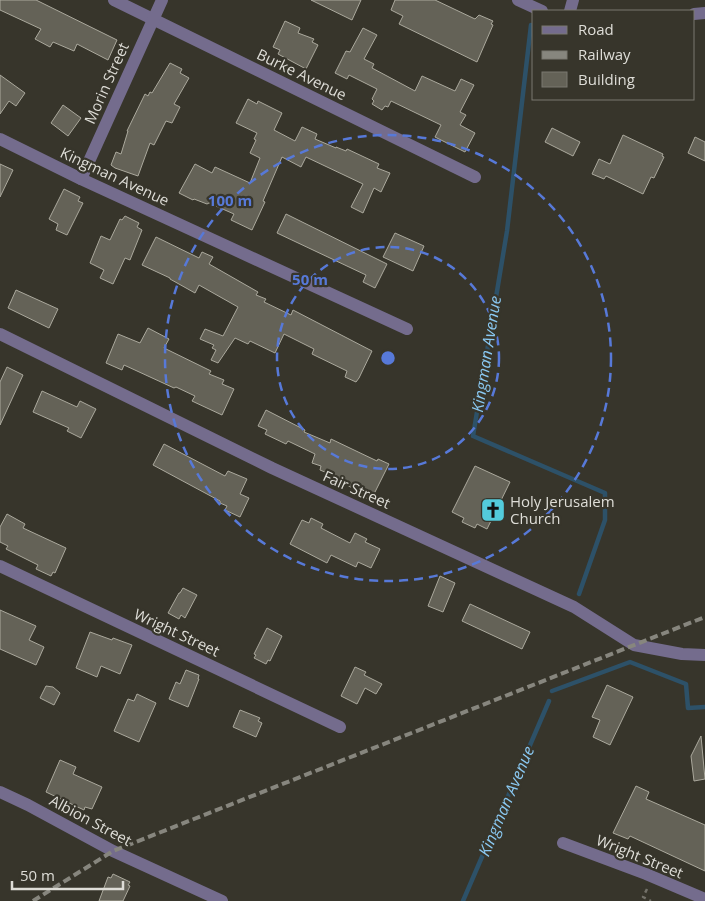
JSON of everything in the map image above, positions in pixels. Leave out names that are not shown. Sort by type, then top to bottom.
[{"type":"street","name":"Burke Avenue","points":[[114,0],[475,177]]},
{"type":"street","name":"Morin Street","points":[[81,179],[162,0]]},
{"type":"street","points":[[518,0],[540,10]]},
{"type":"street","name":"Kingman Avenue","points":[[0,139],[81,179],[407,329]]},
{"type":"street","name":"Fair Street","points":[[0,334],[272,468],[574,607],[634,645],[682,654],[705,655]]},
{"type":"street","name":"Wright Street","points":[[0,566],[340,727]]},
{"type":"street","name":"Albion Street","points":[[0,792],[113,851],[222,901]]},
{"type":"street","name":"Wright Street","points":[[563,843],[646,874],[705,899]]},
{"type":"building","points":[[0,0],[36,0],[117,40],[108,60],[77,44],[74,51],[53,42],[50,47],[35,39],[41,29],[0,10]]},
{"type":"building","points":[[311,0],[361,0],[352,20]]},
{"type":"building","points":[[395,0],[435,0],[475,19],[479,15],[493,21],[477,62],[399,24],[403,16],[391,10]]},
{"type":"building","points":[[285,21],[300,28],[298,33],[314,39],[312,42],[318,45],[306,69],[278,54],[280,50],[273,47]]},
{"type":"building","points":[[363,28],[377,35],[364,59],[374,64],[372,68],[415,91],[422,76],[455,91],[461,79],[474,85],[460,112],[466,115],[460,125],[475,133],[465,152],[435,137],[441,125],[391,101],[388,107],[385,106],[382,110],[372,104],[374,101],[372,99],[377,89],[349,75],[347,79],[335,73],[346,51],[350,52]]},
{"type":"building","points":[[170,63],[182,69],[180,73],[189,78],[174,104],[180,107],[172,123],[166,121],[154,145],[150,143],[138,176],[115,168],[111,165],[116,152],[121,154],[127,131],[145,94],[148,96],[150,92],[152,93]]},
{"type":"building","points":[[0,75],[25,93],[16,106],[9,101],[0,114]]},
{"type":"building","points":[[248,99],[257,104],[258,101],[282,113],[274,130],[295,141],[302,127],[317,134],[315,139],[336,148],[346,151],[347,149],[379,164],[377,168],[390,173],[381,192],[374,188],[363,213],[351,207],[363,184],[306,157],[301,167],[282,157],[252,230],[231,220],[234,214],[209,203],[193,200],[179,193],[195,164],[212,173],[215,167],[250,183],[260,158],[250,153],[257,133],[236,123]]},
{"type":"building","points":[[63,105],[81,118],[68,136],[51,123]]},
{"type":"building","points":[[552,128],[580,142],[573,156],[545,142]]},
{"type":"building","points":[[623,135],[663,154],[662,156],[664,157],[654,178],[651,177],[643,194],[606,176],[604,179],[592,174],[599,159],[610,164]]},
{"type":"building","points":[[695,137],[705,142],[705,161],[688,153]]},
{"type":"building","points":[[0,164],[13,170],[0,197]]},
{"type":"building","points":[[64,189],[80,197],[78,201],[83,203],[67,235],[56,230],[58,224],[49,219]]},
{"type":"building","points":[[286,214],[387,264],[375,288],[363,282],[366,275],[277,233]]},
{"type":"building","points":[[125,216],[139,223],[137,227],[142,230],[130,260],[125,258],[113,284],[100,278],[104,270],[90,263],[101,236],[110,240],[120,219],[122,220]]},
{"type":"building","points":[[395,233],[424,246],[413,271],[383,257]]},
{"type":"building","points":[[156,237],[199,258],[202,252],[213,257],[209,264],[258,292],[256,295],[266,299],[264,302],[291,315],[293,310],[372,351],[359,378],[356,382],[345,377],[347,371],[312,354],[314,349],[284,334],[275,353],[250,341],[248,344],[235,338],[218,363],[211,360],[216,350],[212,348],[214,345],[200,339],[205,329],[223,336],[238,307],[199,285],[195,293],[170,278],[142,265]]},
{"type":"building","points":[[16,290],[58,309],[49,328],[8,308]]},
{"type":"building","points":[[148,328],[169,339],[164,348],[211,371],[209,374],[224,380],[222,384],[234,389],[222,415],[192,401],[195,396],[176,387],[174,388],[124,365],[122,370],[106,363],[118,334],[140,343]]},
{"type":"building","points":[[7,367],[23,375],[0,425],[0,382]]},
{"type":"building","points":[[42,391],[77,407],[80,401],[96,409],[81,438],[67,431],[69,428],[33,412]]},
{"type":"building","points":[[266,410],[305,430],[304,432],[330,443],[331,439],[377,461],[378,459],[389,464],[372,498],[370,500],[355,492],[356,490],[347,485],[349,482],[320,470],[321,466],[312,463],[315,454],[288,441],[286,444],[265,434],[267,430],[258,426]]},
{"type":"building","points":[[164,444],[225,476],[228,471],[247,479],[240,494],[249,498],[240,517],[225,510],[227,506],[220,503],[220,501],[153,465]]},
{"type":"building","points":[[475,466],[510,482],[487,529],[477,524],[475,528],[462,522],[464,518],[452,512]]},
{"type":"building","points":[[7,514],[25,524],[23,528],[66,548],[55,573],[53,572],[51,576],[36,569],[38,565],[6,549],[8,546],[0,542],[0,527]]},
{"type":"building","points":[[311,518],[323,524],[321,528],[350,543],[355,533],[367,539],[365,542],[380,549],[371,568],[358,562],[356,567],[331,555],[327,563],[290,544],[302,520],[309,523]]},
{"type":"building","points":[[440,576],[455,583],[443,612],[428,606]]},
{"type":"building","points":[[183,588],[197,595],[185,618],[181,615],[179,619],[168,613]]},
{"type":"building","points":[[470,604],[530,632],[522,649],[462,621]]},
{"type":"building","points":[[0,610],[36,626],[29,640],[44,647],[36,665],[0,649]]},
{"type":"building","points":[[267,628],[282,636],[270,661],[268,660],[266,664],[254,658],[256,655],[254,654]]},
{"type":"building","points":[[90,632],[132,645],[120,674],[101,666],[97,677],[76,668]]},
{"type":"building","points":[[355,667],[366,672],[364,675],[382,684],[376,694],[365,688],[357,704],[341,696]]},
{"type":"building","points":[[186,670],[199,675],[188,707],[169,699],[176,682],[180,684]]},
{"type":"building","points":[[607,685],[633,697],[610,745],[593,737],[600,720],[592,717]]},
{"type":"building","points":[[46,686],[53,687],[60,693],[54,705],[40,698]]},
{"type":"building","points":[[137,694],[156,703],[139,742],[114,731],[128,699],[134,701]]},
{"type":"building","points":[[240,710],[260,718],[258,721],[262,723],[256,737],[233,727]]},
{"type":"building","points":[[701,736],[705,779],[694,781],[691,756]]},
{"type":"building","points":[[60,760],[76,767],[73,774],[102,787],[92,809],[85,807],[84,810],[46,792]]},
{"type":"building","points":[[636,786],[649,792],[646,799],[705,825],[705,871],[630,836],[628,839],[613,833]]},
{"type":"building","points":[[113,874],[130,882],[123,901],[99,901],[108,877],[111,878]]},
{"type":"waterway","name":"Kingman Avenue","points":[[531,25],[507,231],[473,436],[605,493],[605,520],[579,594]]},
{"type":"waterway","points":[[552,691],[630,662],[686,684],[688,708],[705,707]]},
{"type":"waterway","name":"Kingman Avenue","points":[[463,901],[549,701]]},
{"type":"railway","points":[[33,901],[113,851],[705,617]]},
{"type":"place","name":"Holy Jerusalem Church","points":[[493,510]]}]
